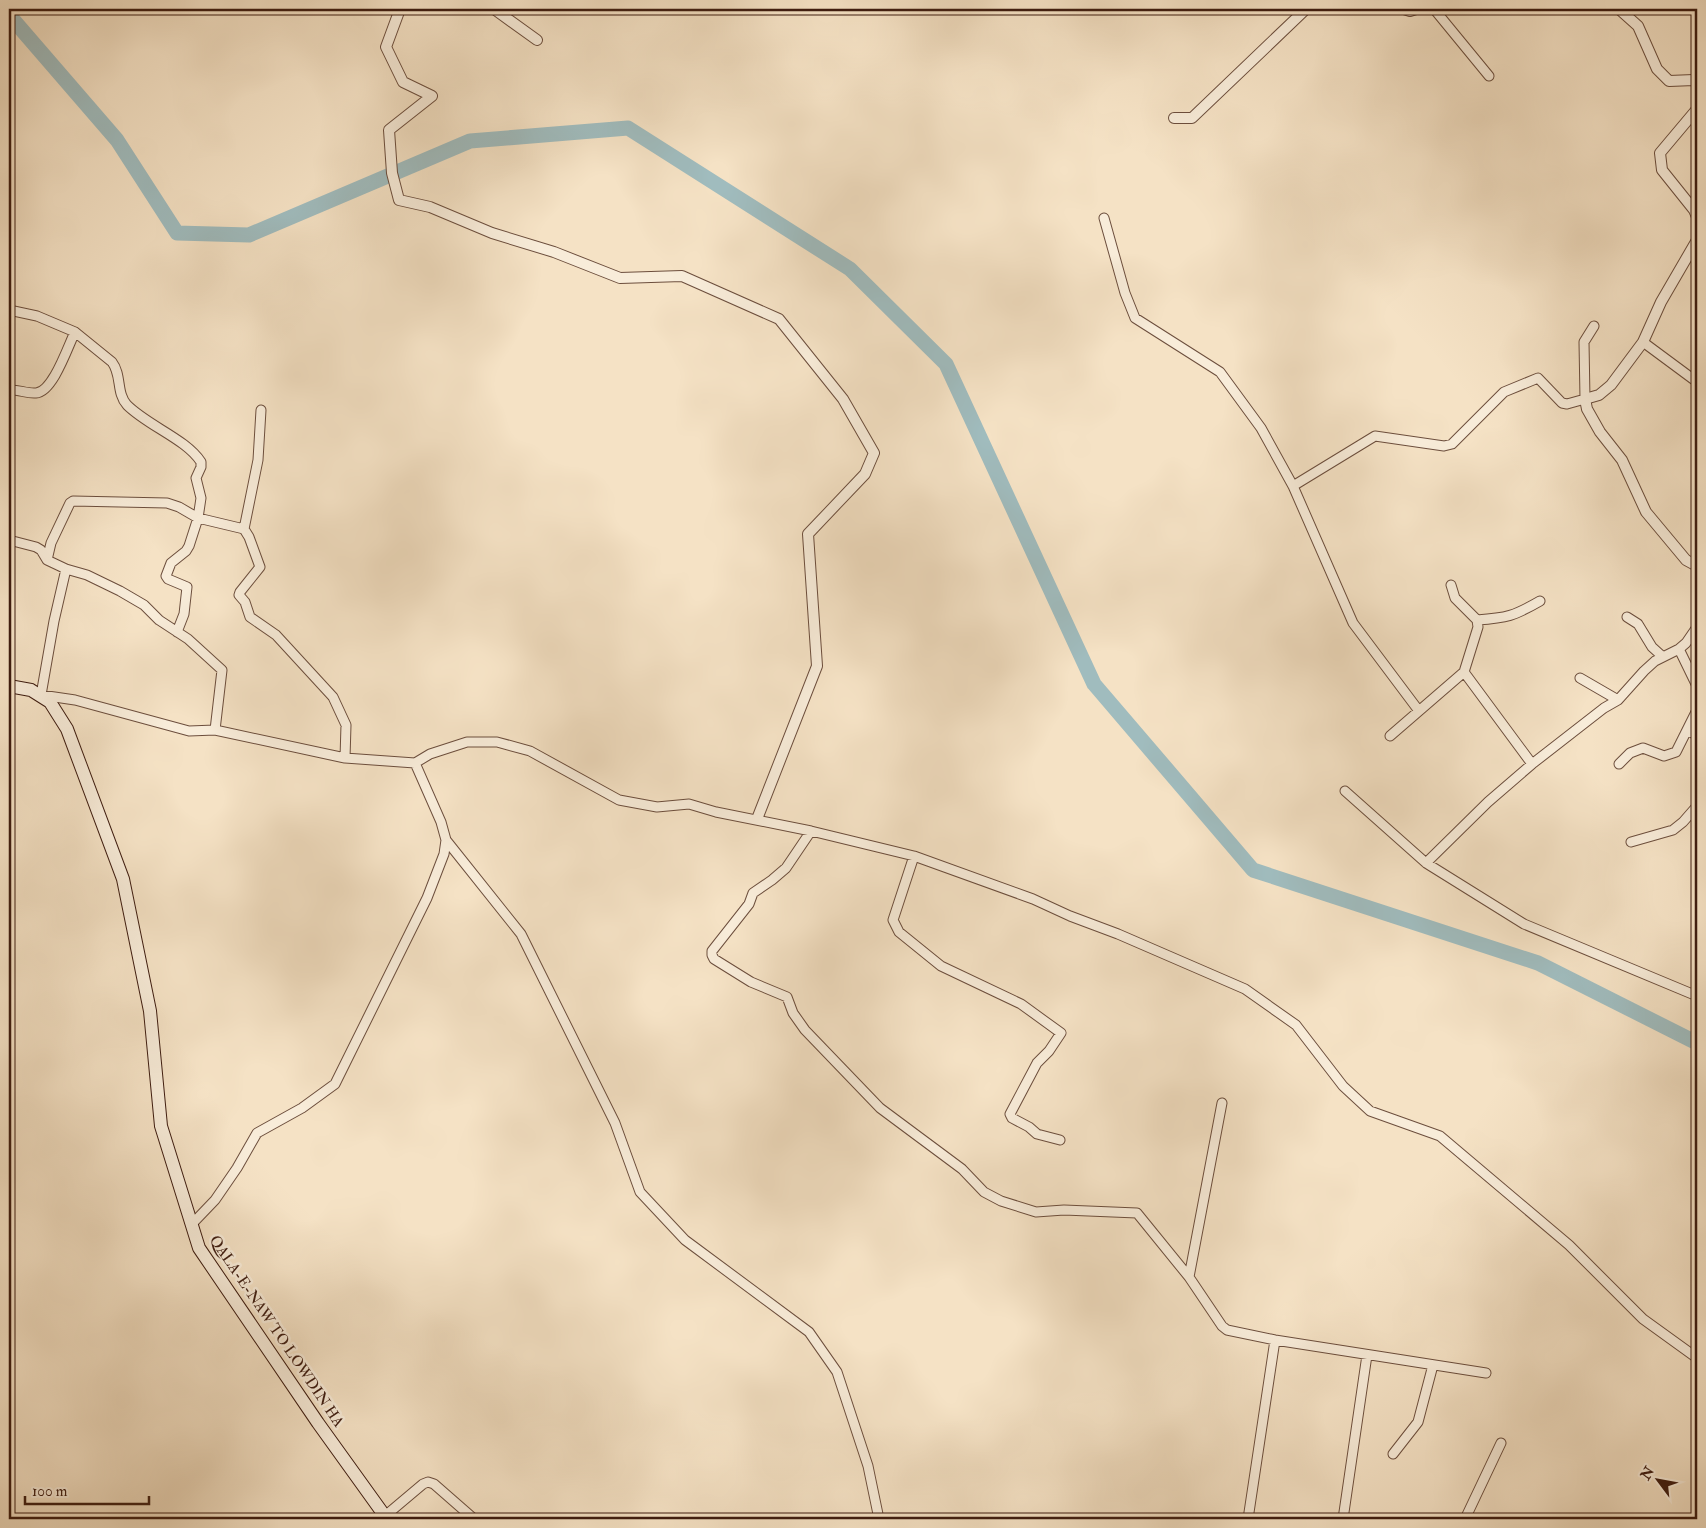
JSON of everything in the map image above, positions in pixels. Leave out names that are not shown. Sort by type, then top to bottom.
[{"type":"main road","points":[[9,686],[31,690],[41,695]]},
{"type":"main road","name":"QALA-E-NAW TO LOWDIN HA","points":[[41,695],[50,702],[67,729],[123,879],[150,1011],[161,1126],[199,1248],[318,1424],[386,1517]]},
{"type":"street","points":[[400,9],[386,47],[403,82],[432,96],[389,130],[392,173],[399,200],[430,207],[492,233],[554,252],[620,278],[682,276],[779,319],[843,399],[874,453],[864,474],[808,534],[817,666],[757,819]]},
{"type":"street","points":[[494,9],[537,40]]},
{"type":"street","points":[[1174,118],[1192,118],[1306,9]]},
{"type":"street","points":[[1404,9],[1410,11],[1416,9]]},
{"type":"street","points":[[1434,9],[1489,76]]},
{"type":"street","points":[[1619,9],[1638,26],[1657,69],[1669,81],[1694,80],[1697,82]]},
{"type":"street","points":[[1697,109],[1660,153],[1662,170],[1697,216]]},
{"type":"street","points":[[1104,218],[1125,293],[1135,318],[1220,372],[1261,428],[1293,486],[1353,623],[1418,711]]},
{"type":"street","points":[[1293,486],[1375,436],[1444,446],[1452,444],[1504,392],[1538,378],[1562,403],[1567,404],[1599,395],[1611,385],[1643,342],[1661,302],[1697,240]]},
{"type":"street","points":[[9,310],[38,316],[75,332],[117,368],[121,396],[127,404],[145,420],[198,456],[201,462],[196,478],[201,498],[198,518],[190,546],[171,563],[166,576],[168,579],[185,585],[188,591],[184,614],[177,632]]},
{"type":"street","points":[[1594,326],[1584,342],[1585,399],[1587,408],[1600,432],[1622,460],[1646,512],[1686,560],[1697,566]]},
{"type":"street","points":[[9,390],[38,394],[43,390],[56,375],[75,332]]},
{"type":"street","points":[[1643,342],[1697,382]]},
{"type":"street","points":[[262,410],[258,460],[244,529],[249,537],[260,567],[239,595],[245,602],[250,618],[276,635],[333,696],[346,725],[345,758]]},
{"type":"street","points":[[47,560],[51,543],[71,501],[167,503],[179,507],[198,518],[244,529]]},
{"type":"street","points":[[9,540],[36,547],[41,550],[47,560],[66,570],[87,575],[120,590],[144,604],[159,620],[188,639],[222,670],[215,730]]},
{"type":"street","points":[[66,570],[54,621],[41,695],[75,700],[189,731],[215,730],[345,758],[415,763],[430,754],[467,742],[497,742],[530,750],[619,800],[657,807],[689,804],[716,812],[812,831],[914,856],[1033,899],[1245,989],[1296,1025],[1343,1086],[1370,1111],[1440,1136],[1569,1246],[1642,1319],[1697,1358]]},
{"type":"street","points":[[1390,736],[1464,672],[1478,627],[1477,620],[1455,598],[1451,585]]},
{"type":"street","points":[[1477,620],[1504,618],[1518,614],[1540,601]]},
{"type":"street","points":[[1627,616],[1638,624],[1652,647],[1663,657]]},
{"type":"street","points":[[1426,863],[1488,802],[1532,764],[1604,708],[1618,700],[1655,661],[1686,643],[1697,627]]},
{"type":"street","points":[[1678,649],[1697,686]]},
{"type":"street","points":[[1464,672],[1532,764]]},
{"type":"street","points":[[1580,678],[1618,700]]},
{"type":"street","points":[[1619,764],[1630,753],[1643,748],[1664,756],[1676,752],[1697,710]]},
{"type":"street","points":[[1688,730],[1697,736]]},
{"type":"street","points":[[415,763],[441,822],[446,840],[521,934],[615,1123],[640,1192],[685,1240],[809,1332],[837,1372],[868,1466],[879,1519]]},
{"type":"street","points":[[1345,790],[1426,863],[1524,924],[1697,996]]},
{"type":"street","points":[[1631,842],[1673,830],[1697,806]]},
{"type":"street","points":[[812,831],[786,868],[753,893],[748,904],[712,951],[712,955],[714,959],[750,982],[787,997],[793,1013],[805,1030],[880,1108],[962,1169],[984,1192],[1001,1201],[1036,1212],[1064,1210],[1137,1213],[1189,1277],[1222,1326],[1227,1330],[1275,1340],[1486,1373]]},
{"type":"street","points":[[192,1224],[215,1200],[237,1168],[257,1133],[302,1108],[335,1084],[427,898],[444,854],[446,840]]},
{"type":"street","points":[[914,856],[892,920],[898,932],[941,966],[1021,1004],[1061,1033],[1038,1063],[1010,1114],[1012,1118],[1029,1127],[1034,1133],[1060,1140]]},
{"type":"street","points":[[1189,1277],[1222,1103]]},
{"type":"street","points":[[1248,1519],[1275,1340]]},
{"type":"street","points":[[1343,1519],[1368,1354]]},
{"type":"street","points":[[1393,1454],[1418,1422],[1433,1365]]},
{"type":"street","points":[[1465,1519],[1501,1443]]},
{"type":"street","points":[[386,1517],[423,1484],[428,1482],[434,1484],[474,1519]]},
{"type":"waterway","points":[[9,15],[117,140],[177,233],[249,235],[470,141],[628,128],[850,269],[946,364],[1094,684],[1253,870],[1538,963],[1697,1043]]}]
